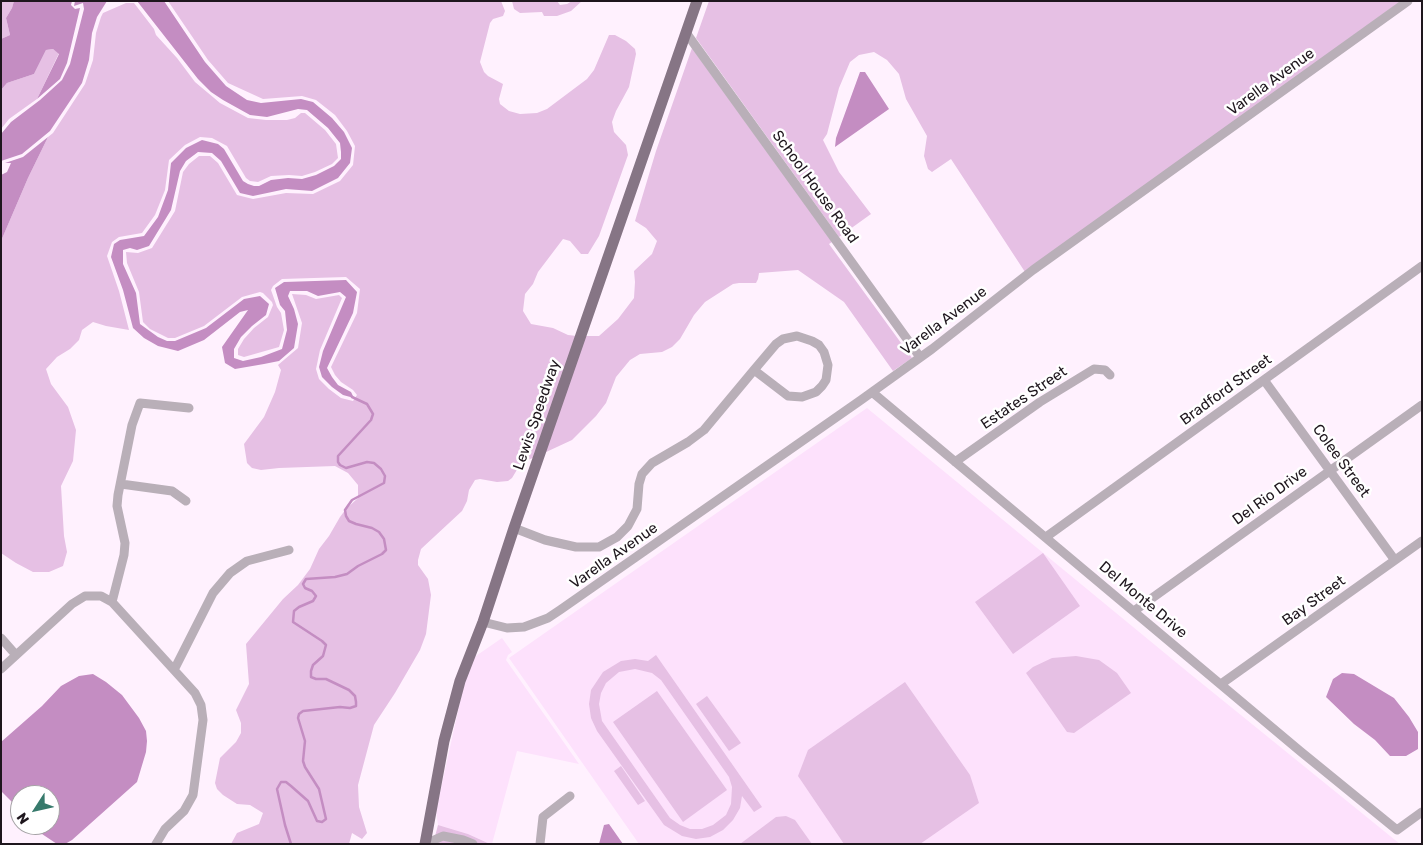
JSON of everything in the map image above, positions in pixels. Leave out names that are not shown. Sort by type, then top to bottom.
[{"type":"main road","name":"Lewis Speedway","points":[[431,841],[451,710],[460,681],[483,622],[697,1]]},
{"type":"street","name":"Varella Avenue","points":[[483,622],[516,628],[548,618],[920,358],[1034,270],[1408,1]]},
{"type":"street","name":"School House Road","points":[[687,34],[920,358]]},
{"type":"street","name":"Bradford Street","points":[[1046,537],[1422,266]]},
{"type":"street","points":[[514,528],[545,540],[576,547],[599,547],[617,537],[628,526],[637,510],[639,484],[642,474],[652,463],[688,442],[704,430],[754,370],[776,344],[783,339],[798,336],[812,340],[824,352],[828,365],[828,373],[822,386],[816,392],[802,397],[788,396],[754,370]]},
{"type":"street","name":"Estates Street","points":[[955,462],[1040,402],[1094,369],[1100,368],[1110,375]]},
{"type":"street","name":"Colee Street","points":[[1264,380],[1394,559]]},
{"type":"street","name":"Del Monte Drive","points":[[872,392],[1321,769],[1397,830],[1422,812]]},
{"type":"street","points":[[112,602],[124,555],[125,543],[117,506],[118,495],[132,426],[140,403],[189,408]]},
{"type":"street","name":"Del Rio Drive","points":[[1134,611],[1422,405]]},
{"type":"street","points":[[121,484],[172,491],[186,501]]},
{"type":"street","name":"Bay Street","points":[[1221,684],[1394,559],[1422,541]]},
{"type":"street","points":[[174,670],[213,593],[230,573],[247,561],[289,550]]},
{"type":"street","points":[[1,669],[72,604],[85,596],[101,596],[112,602],[195,693],[201,705],[203,720],[193,795],[184,811],[165,830],[156,844]]},
{"type":"street","points":[[1,638],[16,655]]},
{"type":"street","points":[[540,844],[543,817],[570,796]]},
{"type":"street","points":[[431,841],[443,836],[473,844]]},
{"type":"shaded area","points":[[1,1],[14,1],[6,18],[10,35],[1,39]]},
{"type":"shaded area","points":[[14,1],[72,1],[71,5],[75,9],[80,8],[67,63],[60,79],[37,99],[59,54],[53,49],[46,50],[34,74],[7,83],[1,90],[1,39],[10,35],[6,18]]},
{"type":"shaded area","points":[[75,1],[107,1],[97,17],[92,33],[89,60],[82,83],[50,131],[22,154],[1,161],[1,134],[11,122],[62,80],[70,64],[84,9],[83,3],[74,6]]},
{"type":"shaded area","points":[[137,1],[164,1],[205,62],[226,86],[247,100],[261,103],[301,99],[313,102],[332,118],[344,132],[352,148],[350,163],[338,178],[312,191],[286,189],[253,196],[240,193],[221,161],[212,153],[198,152],[186,161],[180,171],[171,210],[149,246],[137,250],[130,248],[123,250],[123,264],[136,293],[140,324],[158,337],[167,341],[175,341],[206,328],[244,299],[260,296],[269,304],[266,315],[241,337],[234,349],[234,358],[243,361],[282,349],[287,330],[285,311],[280,305],[275,288],[284,282],[346,280],[357,292],[353,313],[327,368],[338,385],[351,392],[354,398],[343,395],[332,387],[322,377],[319,367],[323,351],[346,297],[340,292],[318,296],[307,291],[290,291],[288,296],[298,324],[294,348],[279,361],[264,364],[235,369],[225,363],[222,347],[248,310],[240,312],[204,340],[178,351],[158,346],[144,338],[133,328],[123,290],[111,257],[114,244],[120,240],[144,236],[158,217],[168,190],[171,163],[186,148],[202,140],[218,144],[224,149],[243,181],[254,186],[259,186],[271,180],[302,179],[316,175],[334,166],[341,159],[340,143],[328,128],[307,110],[298,109],[267,117],[250,115],[211,92],[198,79]]},
{"type":"shaded area","points":[[168,1],[501,1],[505,11],[503,16],[493,19],[490,23],[480,62],[488,76],[503,84],[499,99],[500,104],[509,111],[520,114],[537,113],[547,109],[587,79],[594,70],[609,35],[615,35],[635,49],[636,54],[629,87],[612,122],[614,132],[626,145],[628,155],[599,236],[588,254],[581,254],[570,241],[563,239],[538,272],[533,284],[525,294],[523,311],[531,324],[553,328],[568,335],[577,336],[535,457],[521,463],[508,481],[475,480],[469,490],[467,501],[462,511],[421,549],[418,565],[428,579],[431,595],[426,634],[420,650],[374,725],[358,785],[359,807],[367,833],[362,839],[352,833],[349,844],[231,844],[237,833],[259,824],[263,813],[250,805],[237,804],[223,795],[217,789],[215,783],[220,758],[236,742],[241,733],[241,723],[236,710],[249,684],[246,644],[283,599],[298,585],[310,569],[319,549],[340,517],[358,498],[358,485],[348,473],[335,466],[261,470],[252,468],[247,463],[244,444],[264,417],[275,392],[281,370],[278,365],[298,348],[302,323],[292,294],[306,295],[316,299],[339,295],[342,298],[320,350],[316,369],[319,379],[329,389],[341,398],[353,401],[357,395],[341,382],[331,367],[357,313],[360,289],[346,277],[282,279],[271,290],[281,313],[284,330],[279,347],[244,357],[238,355],[238,349],[254,328],[268,317],[273,305],[263,293],[260,292],[242,297],[204,326],[175,338],[168,338],[150,329],[143,322],[139,292],[127,263],[126,252],[138,253],[152,248],[175,211],[183,172],[199,156],[210,156],[218,163],[237,195],[253,199],[286,193],[313,194],[340,181],[353,165],[355,146],[335,115],[316,100],[302,96],[263,99],[228,83],[208,60]]},
{"type":"shaded area","points":[[512,1],[557,1],[560,5],[572,1],[582,1],[571,11],[557,16],[544,16],[542,12],[520,13],[514,9]]},
{"type":"shaded area","points":[[709,1],[1401,1],[1025,272],[951,159],[932,172],[928,169],[924,156],[927,136],[906,99],[899,74],[887,60],[874,52],[859,55],[850,62],[839,88],[827,134],[823,140],[839,172],[871,214],[839,237],[696,38]]},
{"type":"shaded area","points":[[126,3],[134,3],[154,29],[156,35],[195,82],[220,103],[248,118],[287,120],[305,113],[325,130],[336,144],[338,158],[332,164],[302,176],[271,176],[258,182],[250,181],[246,178],[227,146],[212,138],[200,137],[185,145],[169,160],[165,190],[155,215],[142,233],[119,237],[112,242],[107,256],[119,291],[129,330],[93,322],[82,330],[79,340],[70,349],[57,357],[46,369],[51,384],[68,407],[76,430],[73,461],[61,486],[64,536],[67,552],[63,566],[49,572],[33,572],[1,553],[1,241],[48,137],[53,133],[85,84],[93,60],[96,33],[103,13]]},
{"type":"shaded area","points":[[692,48],[832,242],[829,244],[912,358],[893,371],[844,302],[798,270],[759,273],[756,283],[733,284],[705,302],[694,315],[680,339],[672,347],[662,352],[640,354],[630,360],[616,377],[606,403],[596,416],[572,440],[544,453],[585,336],[599,336],[618,319],[634,298],[634,271],[652,254],[657,241],[646,228],[635,221],[656,151]]},
{"type":"shaded area","points":[[53,49],[59,53],[37,99],[9,119],[1,129],[1,90],[7,83],[34,74],[46,50]]},
{"type":"shaded area","points":[[860,72],[865,72],[889,109],[835,147],[836,138]]},
{"type":"shaded area","points":[[48,137],[1,241],[1,175],[7,172],[11,163],[5,163],[23,157]]},
{"type":"shaded area","points":[[867,408],[1400,844],[639,844],[509,658]]},
{"type":"shaded area","points":[[1043,553],[1080,606],[1013,654],[975,602]]},
{"type":"shaded area","points":[[502,638],[512,652],[506,660],[579,764],[517,751],[492,844],[490,844],[468,834],[438,825],[436,811],[465,679],[473,658]]},
{"type":"shaded area","points":[[656,655],[762,807],[754,812],[742,796],[740,808],[733,820],[723,830],[710,837],[696,839],[682,836],[664,825],[597,731],[591,718],[589,704],[591,690],[603,672],[621,661],[635,659],[648,661]],"holes":[[[635,669],[652,673],[661,680],[729,777],[732,787],[731,804],[726,815],[713,825],[702,829],[690,829],[670,818],[602,721],[599,704],[601,693],[606,683],[619,672]]]},
{"type":"shaded area","points":[[1076,656],[1099,660],[1117,673],[1131,693],[1074,733],[1067,732],[1026,673],[1033,667],[1052,658]]},
{"type":"shaded area","points":[[1342,673],[1354,674],[1394,698],[1418,732],[1418,749],[1406,756],[1390,756],[1375,740],[1354,724],[1326,697],[1333,679]]},
{"type":"shaded area","points":[[93,674],[122,695],[146,731],[146,752],[137,782],[72,840],[65,844],[57,844],[44,835],[60,835],[60,785],[10,785],[10,800],[1,791],[1,742],[42,706],[61,686],[79,676]]},
{"type":"shaded area","points":[[905,682],[970,775],[979,803],[920,844],[844,844],[798,776],[808,750]]},
{"type":"shaded area","points":[[657,691],[727,790],[683,822],[613,722]]},
{"type":"shaded area","points":[[707,696],[741,743],[729,751],[696,704]]},
{"type":"shaded area","points":[[621,766],[645,801],[638,805],[614,771]]},
{"type":"shaded area","points":[[786,816],[795,820],[812,844],[740,844],[776,817]]},
{"type":"shaded area","points":[[609,824],[623,844],[599,844],[604,825]]},
{"type":"shaded area","points":[[438,825],[468,834],[490,844],[433,844]]},
{"type":"waterway","points":[[291,844],[277,789],[281,782],[286,782],[308,801],[317,821],[322,822],[326,819],[319,789],[303,761],[305,741],[298,718],[299,714],[303,711],[356,706],[355,696],[349,690],[326,679],[311,677],[313,665],[323,656],[326,645],[293,622],[294,611],[313,601],[316,596],[312,591],[305,588],[303,584],[306,579],[335,577],[347,574],[386,550],[384,539],[379,532],[349,521],[346,516],[345,510],[352,500],[384,483],[385,476],[374,463],[367,462],[346,468],[338,462],[338,456],[371,420],[373,414],[367,404],[352,397]]}]
